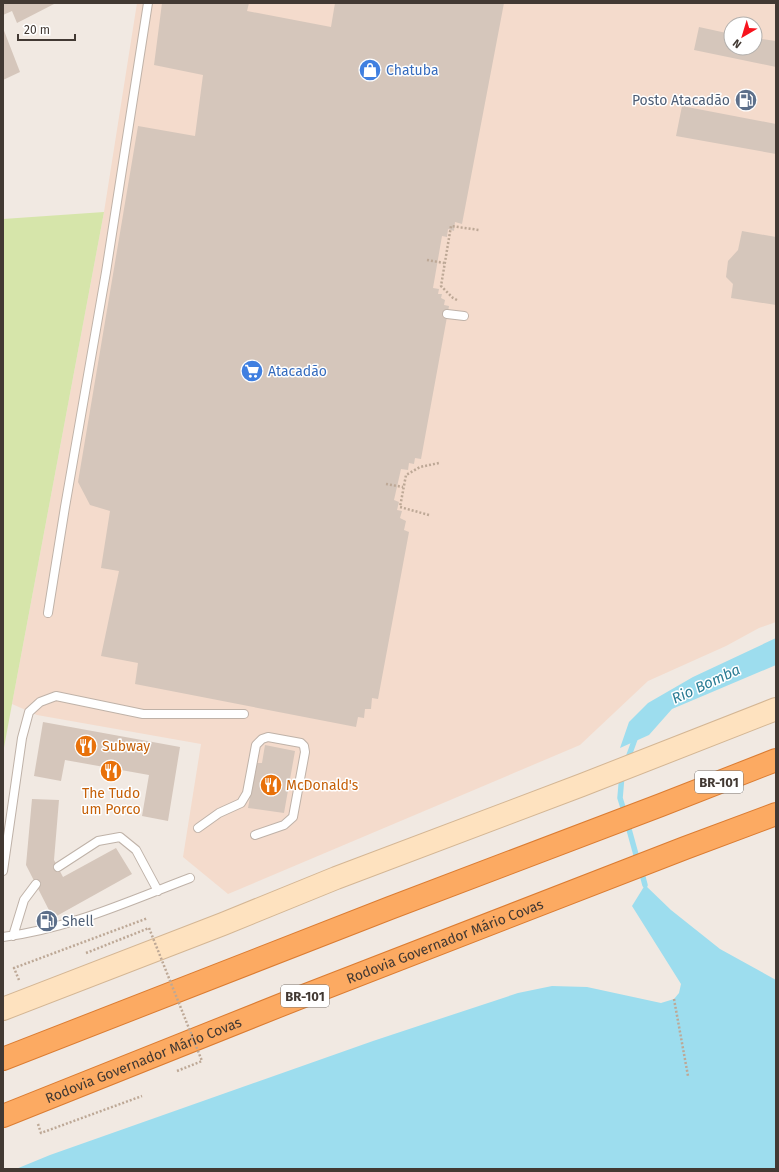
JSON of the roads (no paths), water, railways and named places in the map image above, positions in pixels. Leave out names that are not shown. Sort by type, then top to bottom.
[{"type":"highway","name":"BR-101","points":[[3,1059],[776,760]]},
{"type":"highway","name":"Rodovia Governador Mário Covas","points":[[3,1116],[296,999],[608,879],[684,848],[776,814]]},
{"type":"main road","points":[[3,1009],[236,919],[336,878],[776,710]]},
{"type":"lane","points":[[48,612],[106,272],[148,3]]},
{"type":"lane","points":[[447,314],[464,316]]},
{"type":"lane","points":[[3,870],[22,738],[29,712],[40,702],[56,696],[143,714],[244,714]]},
{"type":"lane","points":[[198,828],[208,820],[241,802],[247,793],[256,745],[262,739],[268,737],[300,742],[304,746],[305,752],[293,817],[284,825],[255,835]]},
{"type":"lane","points":[[58,867],[98,840],[120,837],[136,850],[158,891]]},
{"type":"lane","points":[[3,937],[25,934],[90,916],[190,878]]},
{"type":"lane","points":[[13,936],[24,900],[36,884]]},
{"type":"water","points":[[776,638],[776,665],[672,709],[649,735],[620,748],[629,722],[648,703],[693,677]]},
{"type":"water","points":[[645,885],[671,910],[720,949],[776,980],[776,1169],[16,1169],[50,1155],[373,1041],[518,993],[552,986],[587,987],[661,1003],[674,999],[679,993],[681,984],[632,906]]},
{"type":"waterway","name":"Rio Bomba","points":[[627,761],[636,736]]},
{"type":"waterway","name":"Rio Bomba","points":[[622,775],[620,798],[625,814]]},
{"type":"waterway","name":"Rio Bomba","points":[[627,822],[638,862]]},
{"type":"waterway","name":"Rio Bomba","points":[[641,870],[645,885]]},
{"type":"place","name":"Chatuba","points":[[370,70]]},
{"type":"place","name":"Posto Atacadão","points":[[746,100]]},
{"type":"place","name":"Atacadão","points":[[252,371]]},
{"type":"place","name":"Subway","points":[[86,746]]},
{"type":"place","name":"The Tudo um Porco","points":[[111,771]]},
{"type":"place","name":"McDonald's","points":[[271,785]]},
{"type":"place","name":"Shell","points":[[47,921]]}]
